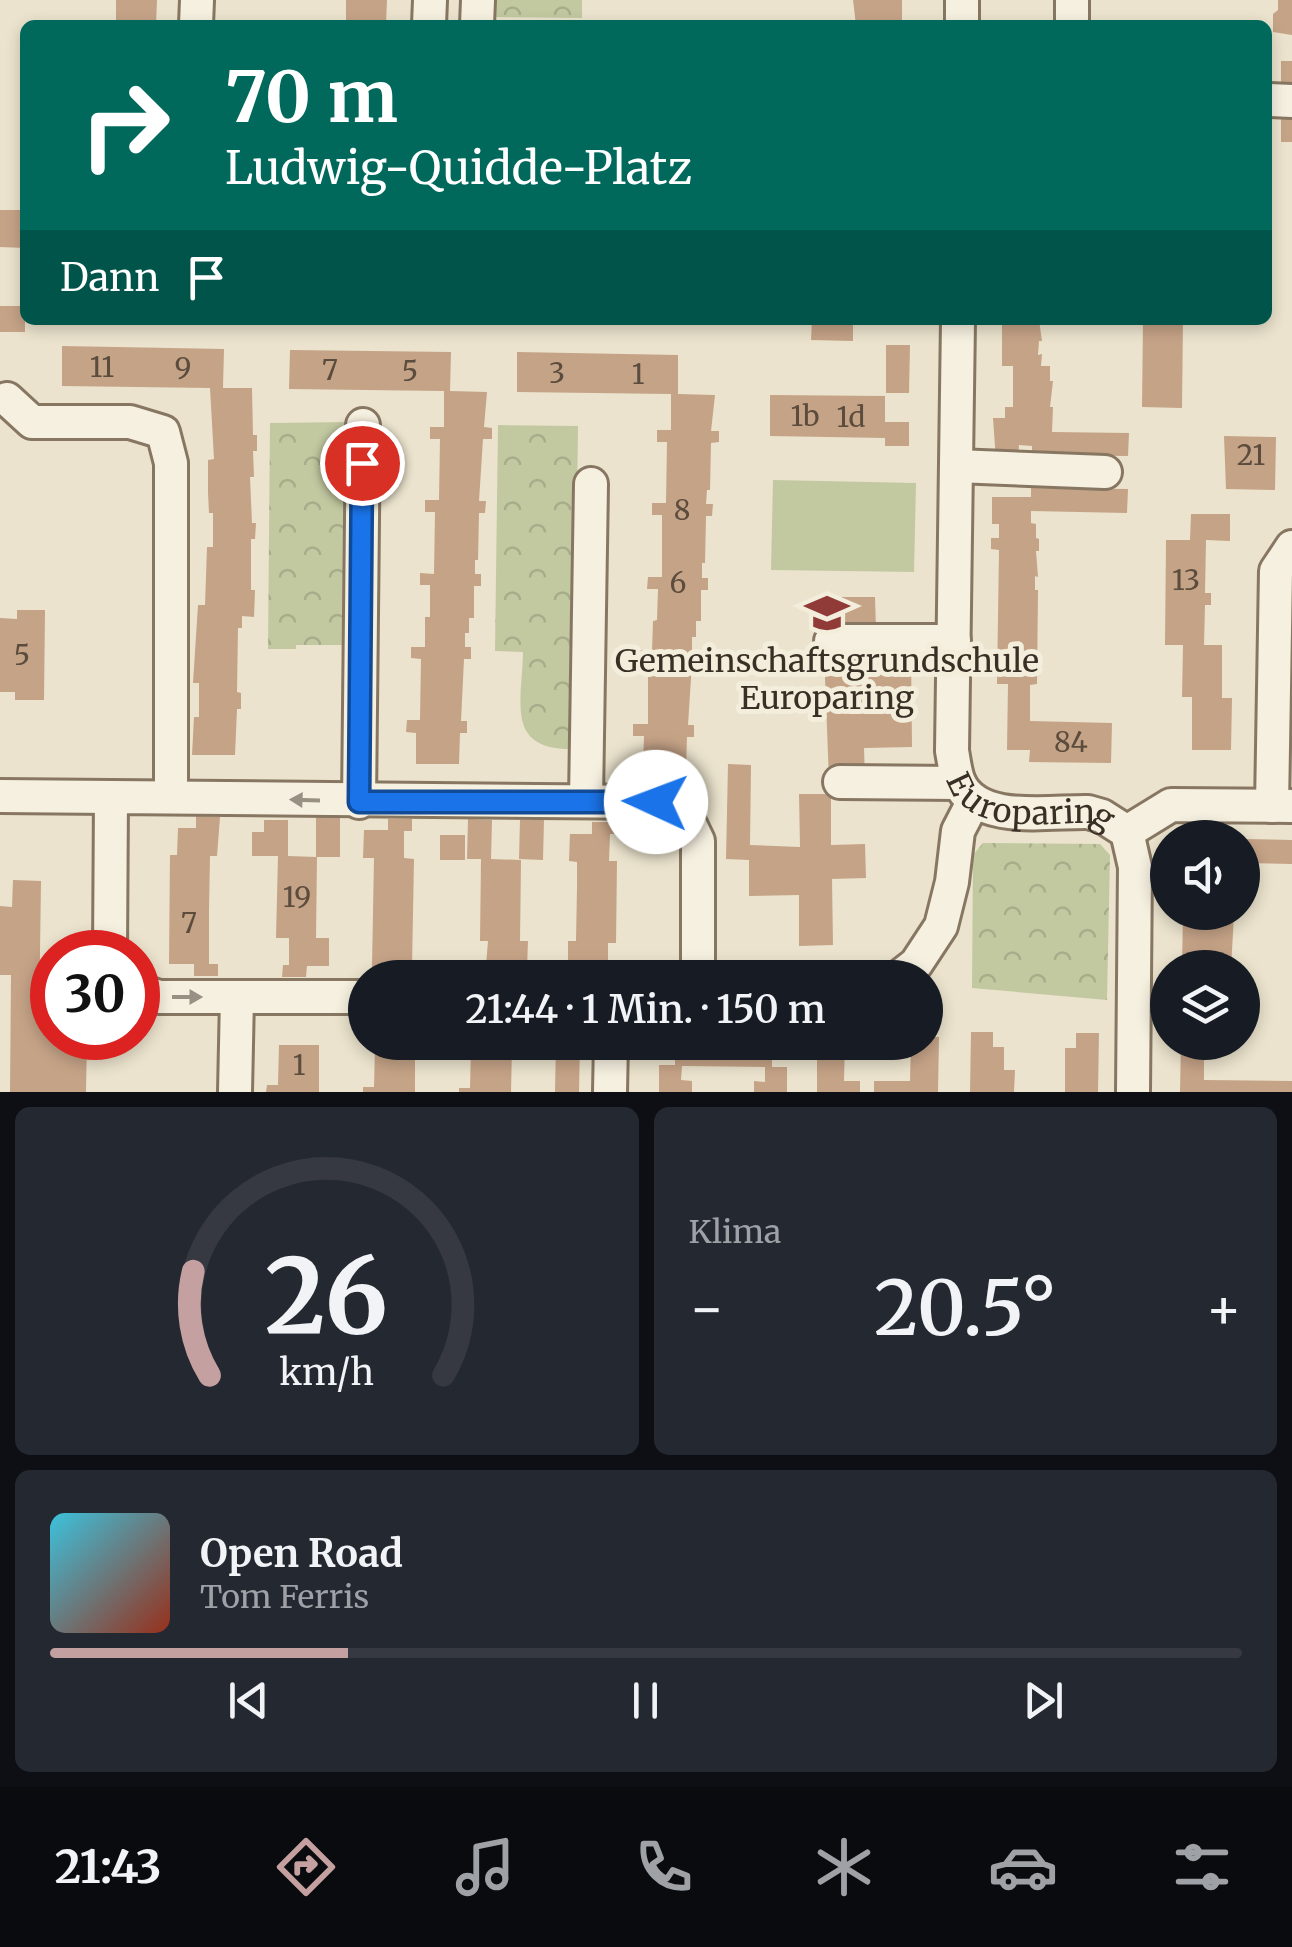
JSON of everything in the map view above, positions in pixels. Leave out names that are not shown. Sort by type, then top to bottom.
[{"type":"street","name":"Europaring","points":[[958,325],[952,751],[966,792],[999,811],[1088,812],[1127,832],[1136,868],[1133,1092]]},
{"type":"street","points":[[7,398],[32,422],[130,422],[164,432],[172,463],[171,796]]},
{"type":"street","points":[[359,802],[362,425]]},
{"type":"street","points":[[956,466],[1105,472]]},
{"type":"street","points":[[586,800],[591,484]]},
{"type":"street","points":[[1127,832],[1171,805],[1282,806],[1276,571],[1292,547]]},
{"type":"street","points":[[831,641],[954,641]]},
{"type":"street","points":[[840,782],[966,792],[952,882],[940,926],[919,960]]},
{"type":"street","points":[[0,796],[656,802],[684,812],[698,841],[698,960]]},
{"type":"street","points":[[110,930],[111,797]]},
{"type":"street","points":[[160,997],[348,997]]},
{"type":"street","points":[[234,1092],[237,997]]},
{"type":"street","points":[[610,1092],[611,1060]]},
{"type":"green space","points":[[489,0],[582,0],[582,18],[489,17]]},
{"type":"green space","points":[[352,422],[347,645],[268,649],[270,423]]},
{"type":"green space","points":[[498,425],[578,426],[574,749],[537,742],[527,732],[521,706],[523,652],[495,651]]},
{"type":"green space","points":[[773,480],[916,483],[914,572],[771,570]]},
{"type":"green space","points":[[983,843],[1100,844],[1110,855],[1107,1000],[972,988],[973,855]]},
{"type":"building","points":[[116,0],[157,0],[156,20],[116,20]]},
{"type":"building","points":[[346,0],[387,0],[386,20],[346,20]]},
{"type":"building","points":[[853,0],[902,0],[902,20],[855,20]]},
{"type":"building","points":[[1278,0],[1292,0],[1292,35],[1273,32]]},
{"type":"building","points":[[1281,61],[1292,61],[1292,85],[1281,85]]},
{"type":"building","points":[[1281,117],[1292,118],[1292,142],[1281,142]]},
{"type":"building","points":[[0,210],[20,210],[20,248],[0,247]]},
{"type":"building","points":[[0,306],[20,306],[20,325],[25,325],[25,332],[0,332]]},
{"type":"building","points":[[812,325],[853,325],[853,341],[811,340]]},
{"type":"building","points":[[1002,325],[1040,325],[1042,341],[1038,355],[1042,354],[1041,366],[1050,366],[1053,381],[1052,432],[1129,433],[1128,456],[1032,455],[1032,446],[1019,445],[1018,461],[996,461],[993,418],[1005,418],[1005,407],[1013,407],[1013,366],[1002,366]]},
{"type":"building","points":[[1143,325],[1183,325],[1182,408],[1142,407]]},
{"type":"building","points":[[886,345],[910,345],[909,393],[886,393]]},
{"type":"building","points":[[62,346],[224,349],[223,388],[252,388],[253,435],[257,435],[254,477],[250,477],[252,523],[256,523],[255,539],[251,539],[254,617],[242,616],[242,628],[238,628],[237,692],[241,693],[241,709],[237,709],[235,755],[192,755],[194,717],[199,717],[199,683],[193,683],[198,605],[205,605],[207,547],[213,547],[213,513],[209,513],[208,492],[208,460],[214,459],[210,388],[62,386]]},
{"type":"building","points":[[290,350],[451,352],[450,391],[487,392],[484,427],[492,428],[492,439],[483,439],[479,501],[486,501],[485,513],[479,513],[475,560],[475,574],[481,574],[481,586],[474,586],[474,618],[469,618],[469,633],[465,633],[465,647],[471,647],[471,659],[464,659],[461,721],[467,721],[467,733],[460,733],[459,764],[416,764],[416,733],[406,732],[407,720],[420,720],[421,659],[411,658],[411,647],[425,647],[425,617],[430,617],[430,585],[420,585],[420,573],[434,574],[435,512],[425,512],[425,500],[439,500],[440,439],[430,439],[430,427],[444,427],[444,391],[289,389]]},
{"type":"building","points":[[517,352],[678,355],[678,394],[715,395],[711,431],[719,431],[719,442],[711,443],[706,504],[713,504],[712,516],[706,516],[702,563],[702,578],[708,578],[708,590],[701,590],[701,621],[696,621],[696,637],[692,637],[692,651],[699,651],[698,663],[692,663],[688,725],[694,725],[694,737],[687,737],[686,768],[643,767],[644,736],[633,736],[633,724],[648,724],[648,662],[638,662],[638,650],[652,651],[653,621],[657,620],[658,589],[647,589],[648,577],[662,577],[662,515],[652,515],[652,503],[666,503],[667,442],[657,442],[657,430],[671,430],[671,394],[517,392]]},
{"type":"building","points":[[770,395],[885,396],[885,422],[909,422],[909,446],[885,446],[885,438],[770,436]]},
{"type":"building","points":[[1224,436],[1276,437],[1275,490],[1226,489]]},
{"type":"building","points":[[1031,488],[1128,489],[1127,513],[1031,511],[1039,551],[1038,577],[1035,576],[1037,684],[1030,685],[1030,721],[1112,723],[1111,763],[1029,762],[1030,750],[1007,750],[1008,684],[997,684],[999,550],[991,549],[991,538],[999,538],[999,524],[992,524],[992,497],[1031,497]]},
{"type":"building","points":[[1191,514],[1230,514],[1230,541],[1206,540],[1205,593],[1211,593],[1211,605],[1205,605],[1204,645],[1222,645],[1222,698],[1232,698],[1231,750],[1192,750],[1192,697],[1182,697],[1183,645],[1165,645],[1166,540],[1190,540]]},
{"type":"building","points":[[824,597],[875,597],[876,630],[825,631]]},
{"type":"building","points":[[17,610],[45,610],[44,700],[15,700],[15,692],[0,692],[0,618],[17,619]]},
{"type":"building","points":[[911,650],[912,747],[864,748],[865,780],[829,780],[824,651]]},
{"type":"building","points":[[728,764],[751,765],[750,845],[800,847],[799,794],[831,794],[831,845],[865,844],[866,878],[832,879],[833,945],[799,946],[799,895],[749,896],[749,860],[726,859]]},
{"type":"building","points":[[196,816],[220,817],[217,856],[210,856],[209,910],[209,964],[218,964],[218,976],[194,976],[194,964],[169,964],[170,855],[177,855],[178,828],[196,828]]},
{"type":"building","points":[[316,817],[340,818],[340,857],[317,857],[316,938],[329,938],[329,966],[307,966],[306,977],[282,977],[283,965],[289,965],[289,938],[276,938],[278,856],[252,856],[252,832],[264,832],[264,820],[288,820],[288,856],[316,857]]},
{"type":"building","points":[[388,819],[412,819],[412,831],[404,831],[404,858],[414,859],[412,960],[372,960],[374,858],[363,858],[364,830],[388,830]]},
{"type":"building","points":[[468,819],[492,820],[491,859],[521,860],[520,941],[528,941],[527,960],[486,960],[488,941],[480,941],[481,859],[467,859]]},
{"type":"building","points":[[520,820],[544,820],[543,860],[519,859]]},
{"type":"building","points":[[592,822],[616,822],[616,834],[610,834],[609,861],[617,861],[616,943],[608,943],[608,960],[568,960],[568,941],[576,941],[577,888],[577,862],[569,861],[570,834],[592,834]]},
{"type":"building","points":[[440,835],[465,835],[465,860],[440,860]]},
{"type":"building","points":[[1260,839],[1292,840],[1292,864],[1260,863]]},
{"type":"building","points":[[13,880],[41,881],[40,930],[30,930],[30,1060],[87,1060],[86,1092],[10,1092],[11,975],[0,975],[0,906],[12,907]]},
{"type":"building","points":[[1183,930],[1233,930],[1232,950],[1182,950]]},
{"type":"building","points":[[971,1032],[993,1032],[993,1047],[1004,1047],[1004,1070],[1015,1070],[1014,1092],[970,1092]]},
{"type":"building","points":[[1076,1033],[1099,1033],[1098,1092],[1065,1092],[1065,1048],[1076,1048]]},
{"type":"building","points":[[279,1045],[319,1045],[319,1092],[266,1092],[267,1085],[278,1085]]},
{"type":"building","points":[[375,1060],[415,1060],[415,1092],[363,1092],[363,1087],[374,1087]]},
{"type":"building","points":[[471,1060],[512,1060],[511,1092],[459,1092],[459,1088],[470,1088]]},
{"type":"building","points":[[556,1060],[580,1060],[579,1092],[555,1092]]},
{"type":"building","points":[[675,1060],[772,1060],[772,1067],[787,1067],[787,1092],[754,1092],[754,1081],[765,1082],[765,1067],[682,1066],[681,1080],[692,1081],[692,1092],[659,1092],[659,1065],[675,1065]]},
{"type":"building","points":[[817,1060],[845,1060],[844,1081],[860,1081],[860,1092],[817,1092]]},
{"type":"building","points":[[911,1060],[939,1060],[938,1092],[874,1092],[874,1081],[910,1081]]},
{"type":"building","points":[[1181,1060],[1204,1060],[1204,1080],[1292,1081],[1292,1092],[1180,1092]]},
{"type":"place","name":"Gemeinschaftsgrundschule Europaring","points":[[827,613]]},
{"type":"route","points":[[362,463],[359,802],[656,802]]}]
